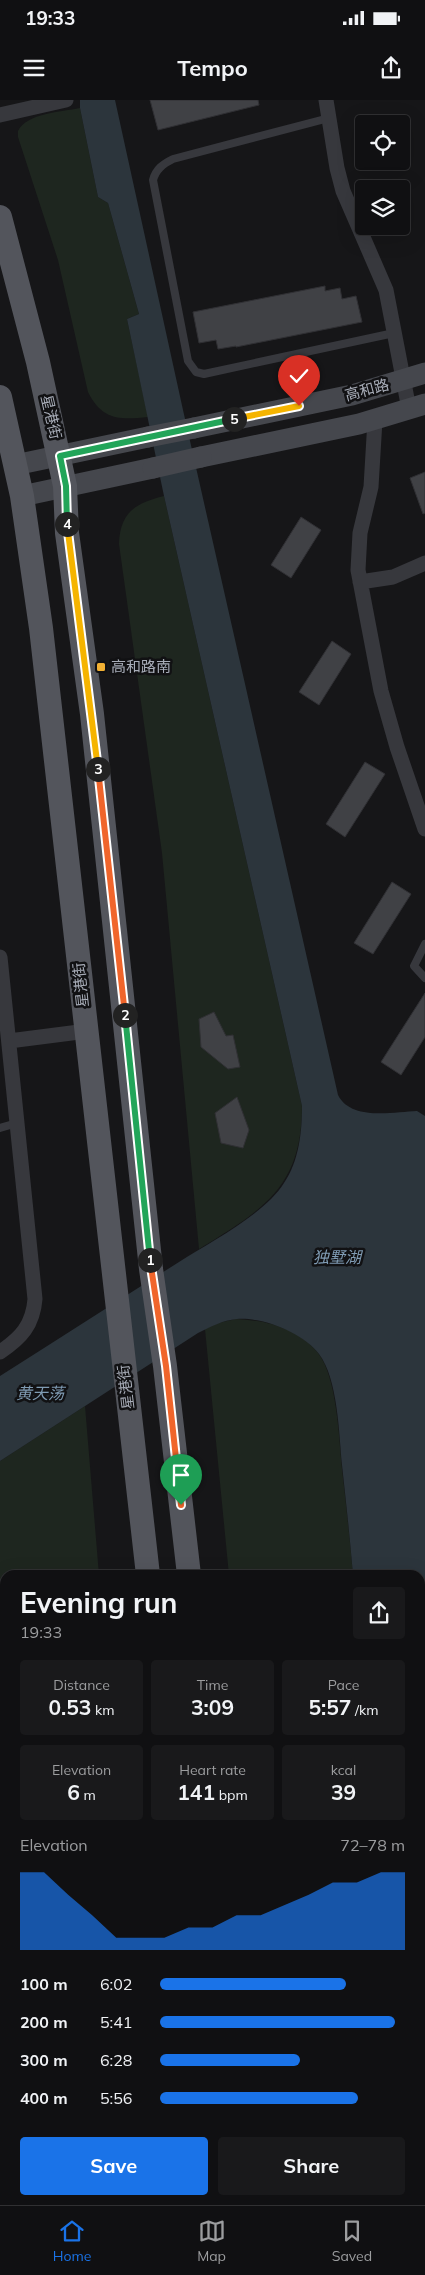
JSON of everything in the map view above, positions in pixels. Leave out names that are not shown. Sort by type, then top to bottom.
[{"type":"main road","name":"星港街","points":[[0,217],[34,344],[66,486],[67,533],[93,724],[151,1269],[166,1366],[188,1570]]},
{"type":"main road","name":"高和路","points":[[15,465],[352,395],[425,373]]},
{"type":"main road","name":"星港街","points":[[0,396],[22,496],[41,628],[147,1570]]},
{"type":"main road","name":"高和路","points":[[22,496],[375,420],[417,407]]},
{"type":"street","points":[[0,115],[66,100]]},
{"type":"street","points":[[326,100],[337,168],[343,191],[381,274],[386,290],[402,380],[417,407]]},
{"type":"street","points":[[375,420],[371,487],[358,548],[358,570],[381,692],[425,830]]},
{"type":"street","points":[[360,582],[392,577],[425,563]]},
{"type":"street","points":[[0,957],[6,1049],[17,1123],[35,1299],[31,1321],[25,1332],[0,1352]]},
{"type":"street","points":[[6,1049],[87,1031]]},
{"type":"lane","points":[[329,118],[173,159],[158,168],[154,174],[153,180],[188,361],[196,372],[204,374],[394,332]]},
{"type":"lane","points":[[425,944],[414,966],[425,978]]},
{"type":"lane","points":[[0,1128],[17,1123]]},
{"type":"shaded area","points":[[80,108],[98,197],[108,203],[139,314],[127,319],[148,417],[120,418],[112,416],[99,408],[88,392],[58,260],[18,137],[18,131],[29,120],[45,114]]},
{"type":"shaded area","points":[[164,496],[302,1106],[300,1134],[295,1157],[286,1177],[274,1194],[242,1222],[199,1249],[162,853],[119,544],[123,524],[131,511],[145,502]]},
{"type":"shaded area","points":[[236,1319],[259,1321],[281,1327],[292,1332],[310,1345],[318,1353],[324,1364],[336,1408],[352,1570],[229,1570],[205,1329],[218,1323]]},
{"type":"shaded area","points":[[85,1406],[99,1570],[0,1570],[0,1461]]},
{"type":"water","points":[[80,100],[115,100],[338,1095],[352,1109],[362,1112],[417,1111],[425,1116],[425,1570],[353,1570],[338,1423],[330,1378],[319,1354],[312,1346],[293,1333],[259,1321],[237,1319],[217,1324],[198,1333],[0,1461],[0,1376],[236,1227],[264,1206],[284,1183],[289,1174],[299,1146],[301,1126],[302,1106],[164,496],[127,319],[139,314],[108,203],[98,197]]},
{"type":"building","points":[[150,100],[258,100],[259,105],[158,130]]},
{"type":"building","points":[[325,286],[325,291],[340,288],[342,299],[356,296],[362,322],[236,347],[218,349],[216,340],[199,343],[193,312]]},
{"type":"building","points":[[425,472],[425,513],[423,514],[410,478]]},
{"type":"building","points":[[301,517],[321,530],[291,578],[271,565]]},
{"type":"building","points":[[332,641],[351,654],[319,705],[299,692]]},
{"type":"building","points":[[365,762],[385,774],[345,837],[326,824]]},
{"type":"building","points":[[392,882],[411,894],[373,954],[354,943]]},
{"type":"building","points":[[425,993],[425,1037],[401,1075],[381,1062]]},
{"type":"building","points":[[214,1012],[226,1036],[233,1035],[240,1067],[228,1069],[201,1047],[199,1019]]},
{"type":"building","points":[[237,1097],[249,1130],[243,1148],[221,1143],[215,1113]]},
{"type":"place","name":"高和路南","points":[[101,667]]},
{"type":"route","points":[[181,1505],[166,1366],[151,1269],[92,714],[67,533],[66,486],[60,456],[299,406]]},
{"type":"water label","name":"独墅湖","points":[[337,1257]]},
{"type":"water label","name":"黄天荡","points":[[40,1393]]}]
